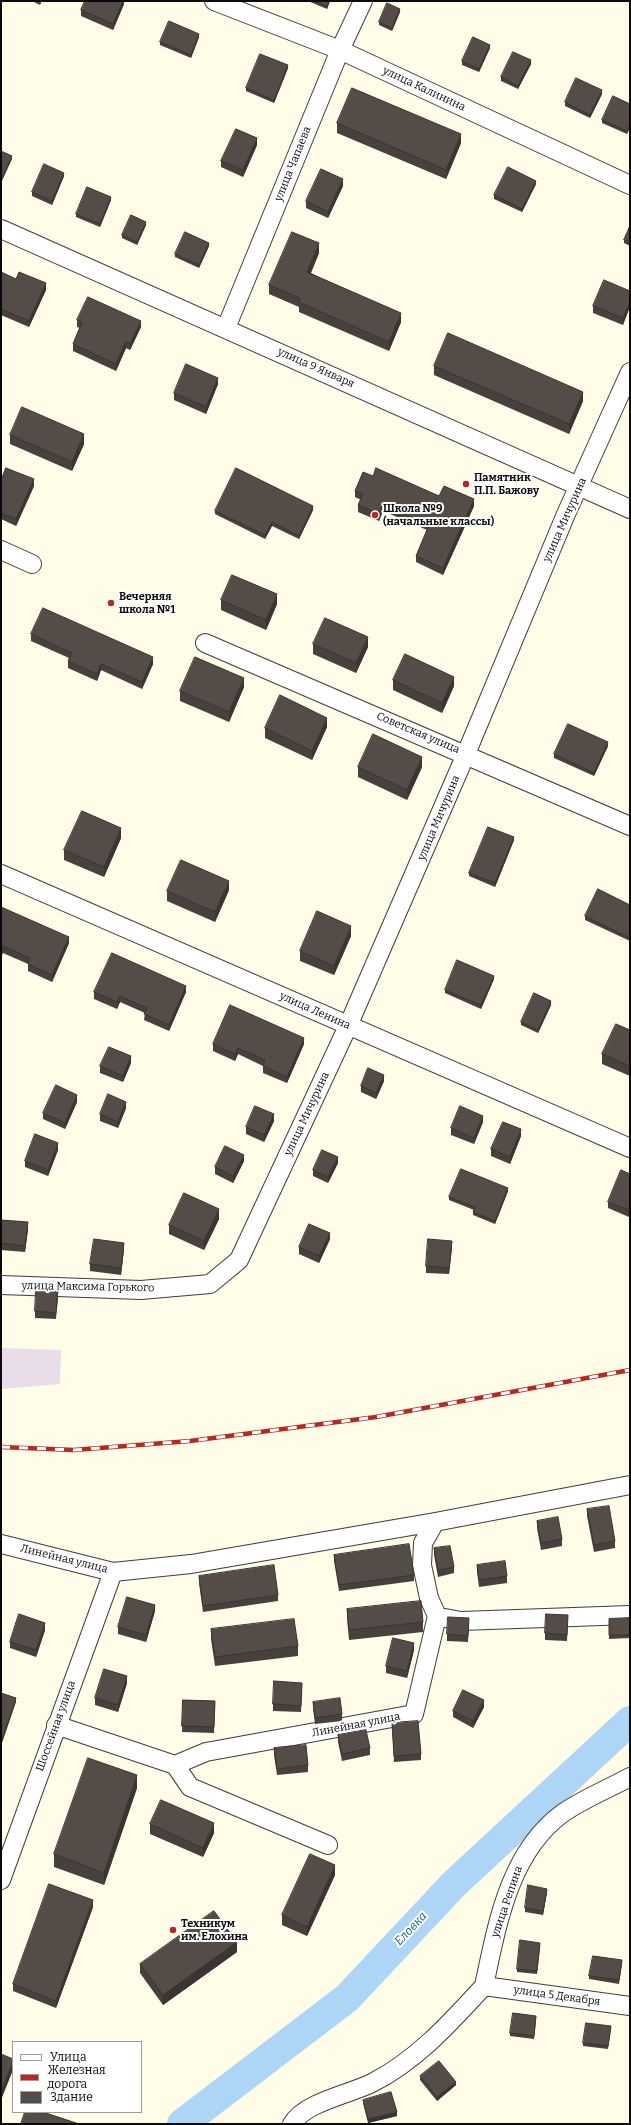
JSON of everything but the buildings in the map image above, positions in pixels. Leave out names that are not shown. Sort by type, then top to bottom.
[{"type":"street","name":"улица Калинина","points":[[214,1],[340,50],[630,185]]},
{"type":"street","name":"улица Чапаева","points":[[226,328],[340,50],[363,1]]},
{"type":"street","name":"улица 9 Января","points":[[1,229],[630,509]]},
{"type":"street","name":"улица Мичурина","points":[[239,1260],[348,1026],[466,754],[579,486],[630,372]]},
{"type":"street","points":[[1,550],[32,564]]},
{"type":"street","name":"Советская улица","points":[[205,643],[466,754],[630,826]]},
{"type":"street","name":"улица Ленина","points":[[1,874],[630,1148]]},
{"type":"street","name":"улица Максима Горького","points":[[1,1285],[141,1290],[210,1284],[239,1260]]},
{"type":"street","name":"Линейная улица","points":[[1,1544],[113,1572],[190,1564],[435,1522],[630,1485]]},
{"type":"street","points":[[435,1522],[423,1543],[422,1565],[428,1598],[437,1616],[461,1621],[630,1615]]},
{"type":"street","name":"Шоссейная улица","points":[[1,1880],[56,1725],[113,1572]]},
{"type":"street","name":"Линейная улица","points":[[175,1765],[206,1752],[414,1714],[437,1616]]},
{"type":"street","points":[[56,1725],[175,1765],[190,1787],[328,1845]]},
{"type":"street","name":"улица Репина","points":[[484,1986],[498,1921],[515,1872],[535,1838],[563,1813],[630,1777]]},
{"type":"street","points":[[292,2124],[297,2117],[323,2102],[372,2083],[410,2060],[448,2025],[484,1986]]},
{"type":"street","name":"улица 5 Декабря","points":[[484,1986],[630,2006]]},
{"type":"shaded area","points":[[1,1348],[61,1350],[60,1384],[1,1389]]},
{"type":"waterway","name":"Еловка","points":[[182,2124],[347,1998],[454,1884],[630,1721]]},
{"type":"railway","points":[[1,1447],[74,1450],[190,1441],[376,1417],[630,1370]]},
{"type":"place","name":"Памятник П.П. Бажову","points":[[466,484]]},
{"type":"place","name":"Школа №9 (начальные классы)","points":[[375,515]]},
{"type":"place","name":"Вечерняя школа №1","points":[[111,603]]},
{"type":"place","name":"Техникум им. Елохина","points":[[173,1930]]}]
